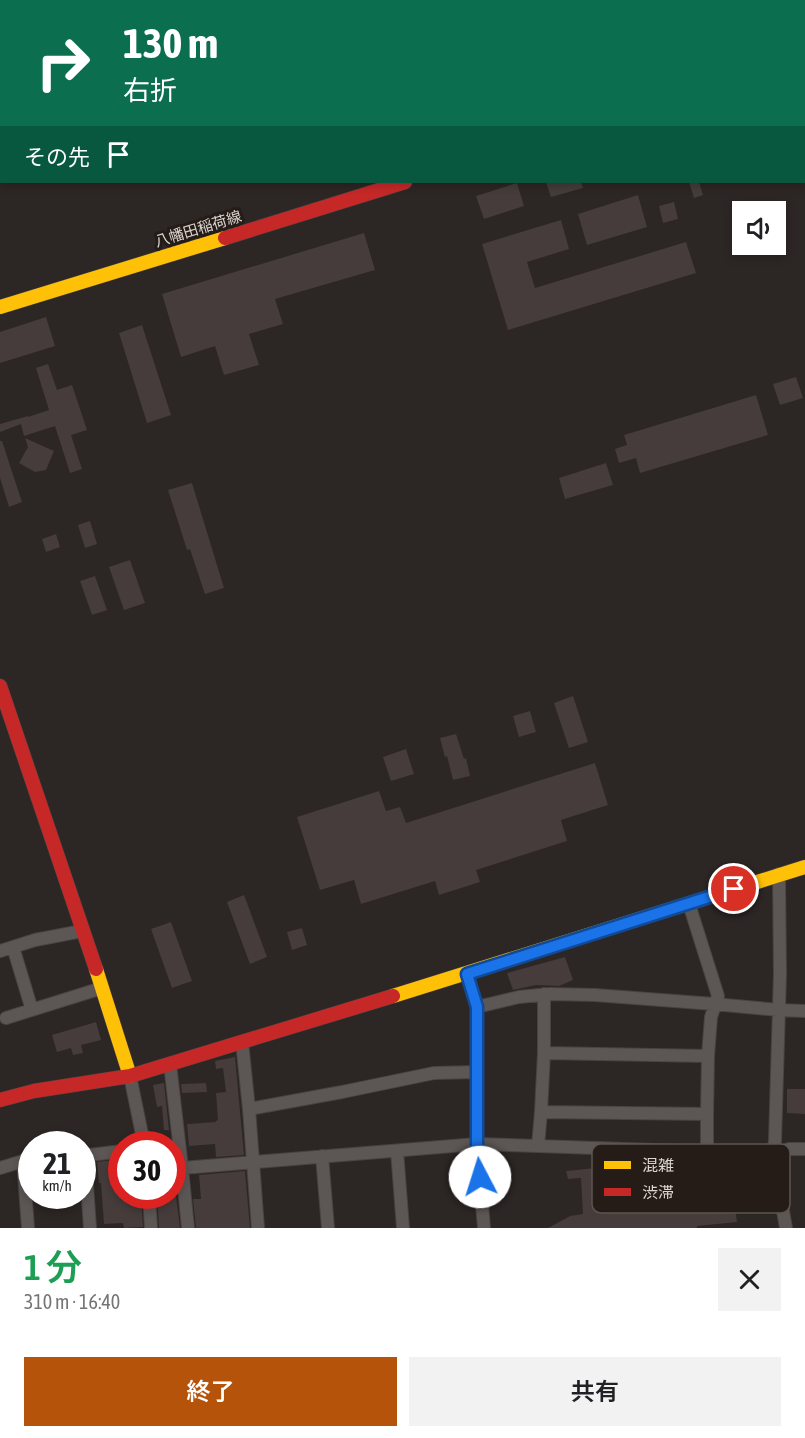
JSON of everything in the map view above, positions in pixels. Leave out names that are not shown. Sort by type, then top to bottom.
[{"type":"street","name":"八幡田稲荷線","points":[[0,297],[367,183]]},
{"type":"street","name":"八幡田稲荷線","points":[[0,307],[402,183]]},
{"type":"street","points":[[0,686],[130,1076],[141,1131]]},
{"type":"street","points":[[0,1100],[34,1091],[130,1076],[467,974],[805,867]]},
{"type":"street","points":[[775,1144],[779,1011],[779,874]]},
{"type":"street","points":[[689,904],[718,996],[711,1017],[708,1056],[707,1144]]},
{"type":"street","points":[[0,951],[35,940],[82,930]]},
{"type":"street","points":[[13,947],[32,1010]]},
{"type":"street","points":[[467,974],[477,1007],[477,1144],[484,1228]]},
{"type":"street","points":[[6,1018],[102,988]]},
{"type":"street","points":[[477,1007],[519,997],[544,994],[596,994],[779,1011],[805,1011]]},
{"type":"street","points":[[538,1146],[544,1053],[544,994]]},
{"type":"street","points":[[242,1042],[258,1228]]},
{"type":"street","points":[[544,1053],[708,1056]]},
{"type":"street","points":[[170,1064],[178,1131]]},
{"type":"street","points":[[249,1109],[434,1073],[477,1071]]},
{"type":"street","points":[[541,1112],[707,1114]]},
{"type":"street","points":[[186,1168],[477,1144],[592,1148]]},
{"type":"street","points":[[397,1150],[403,1228]]},
{"type":"street","points":[[322,1156],[328,1228]]},
{"type":"street","points":[[0,1168],[18,1163]]},
{"type":"street","points":[[186,1208],[188,1228]]},
{"type":"street","points":[[28,1209],[28,1228]]},
{"type":"street","points":[[88,1209],[90,1228]]},
{"type":"street","points":[[150,1209],[152,1228]]},
{"type":"street","points":[[783,1213],[786,1228]]},
{"type":"building","points":[[517,183],[524,206],[484,219],[476,196]]},
{"type":"building","points":[[546,183],[581,183],[583,188],[551,197]]},
{"type":"building","points":[[689,183],[699,183],[703,195],[694,198]]},
{"type":"building","points":[[638,195],[647,227],[587,245],[578,214]]},
{"type":"building","points":[[674,202],[678,219],[663,223],[659,206]]},
{"type":"building","points":[[561,220],[569,249],[527,262],[535,288],[686,242],[696,273],[508,330],[482,244]]},
{"type":"building","points":[[364,233],[375,270],[275,299],[283,324],[249,334],[259,365],[224,375],[215,346],[181,357],[162,294]]},
{"type":"building","points":[[46,317],[55,346],[0,363],[0,332]]},
{"type":"building","points":[[142,325],[171,415],[147,423],[119,333]]},
{"type":"building","points":[[48,364],[57,390],[72,385],[87,430],[71,435],[82,469],[70,473],[55,426],[24,436],[21,424],[0,432],[0,424],[49,410],[36,368]]},
{"type":"building","points":[[796,377],[803,398],[780,405],[773,384]]},
{"type":"building","points":[[756,395],[768,435],[640,473],[636,458],[619,463],[615,449],[627,445],[624,435]]},
{"type":"building","points":[[25,438],[54,451],[46,470],[35,472],[19,463],[28,447]]},
{"type":"building","points":[[0,441],[2,441],[22,502],[9,507],[0,478]]},
{"type":"building","points":[[606,463],[613,485],[565,499],[559,478]]},
{"type":"building","points":[[192,483],[224,588],[205,594],[190,549],[187,550],[168,490]]},
{"type":"building","points":[[90,521],[97,544],[85,548],[78,525]]},
{"type":"building","points":[[56,534],[60,547],[46,552],[42,539]]},
{"type":"building","points":[[130,560],[145,603],[124,610],[109,567]]},
{"type":"building","points":[[95,576],[107,610],[92,615],[80,581]]},
{"type":"building","points":[[573,696],[588,742],[569,748],[554,703]]},
{"type":"building","points":[[530,711],[536,732],[519,737],[513,716]]},
{"type":"building","points":[[456,734],[464,759],[466,758],[470,776],[453,780],[440,738]]},
{"type":"building","points":[[406,749],[414,774],[391,781],[383,757]]},
{"type":"building","points":[[595,763],[608,805],[561,820],[567,841],[476,870],[480,882],[439,895],[435,881],[361,904],[354,880],[320,890],[297,817],[379,791],[386,811],[400,807],[406,823]]},
{"type":"building","points":[[244,895],[267,957],[250,964],[227,902]]},
{"type":"building","points":[[171,922],[192,981],[172,988],[151,929]]},
{"type":"building","points":[[302,928],[307,945],[292,950],[287,932]]},
{"type":"building","points":[[565,957],[573,980],[559,986],[536,985],[513,990],[507,973]]},
{"type":"building","points":[[96,1022],[101,1040],[81,1045],[83,1053],[73,1055],[71,1048],[57,1052],[52,1035]]},
{"type":"building","points":[[235,1057],[244,1155],[216,1157],[215,1144],[189,1146],[187,1124],[218,1120],[216,1093],[226,1092],[223,1068],[216,1069],[215,1061]]},
{"type":"building","points":[[164,1083],[169,1130],[164,1130],[162,1106],[157,1107],[153,1085]]},
{"type":"building","points":[[206,1083],[207,1092],[182,1093],[181,1084]]},
{"type":"building","points":[[787,1089],[805,1089],[805,1114],[787,1113]]},
{"type":"building","points":[[108,1161],[108,1209],[142,1209],[143,1227],[124,1228],[123,1223],[104,1224],[97,1162]]},
{"type":"building","points":[[592,1168],[592,1213],[736,1213],[737,1222],[697,1226],[697,1228],[548,1228],[570,1216],[583,1214],[581,1178],[568,1179],[566,1171]]},
{"type":"building","points":[[245,1171],[250,1228],[196,1228],[193,1199],[201,1199],[199,1175]]},
{"type":"building","points":[[158,1209],[178,1209],[180,1228],[159,1228]]},
{"type":"traffic: slow","points":[[0,307],[225,238]]},
{"type":"traffic: slow","points":[[393,996],[805,867]]},
{"type":"traffic: slow","points":[[96,969],[130,1076]]},
{"type":"traffic: jam","points":[[225,238],[402,183]]},
{"type":"traffic: jam","points":[[0,686],[96,969]]},
{"type":"traffic: jam","points":[[0,1100],[34,1091],[130,1076],[393,996]]},
{"type":"route","points":[[480,1177],[477,1144],[477,1007],[467,974],[734,889]]}]
